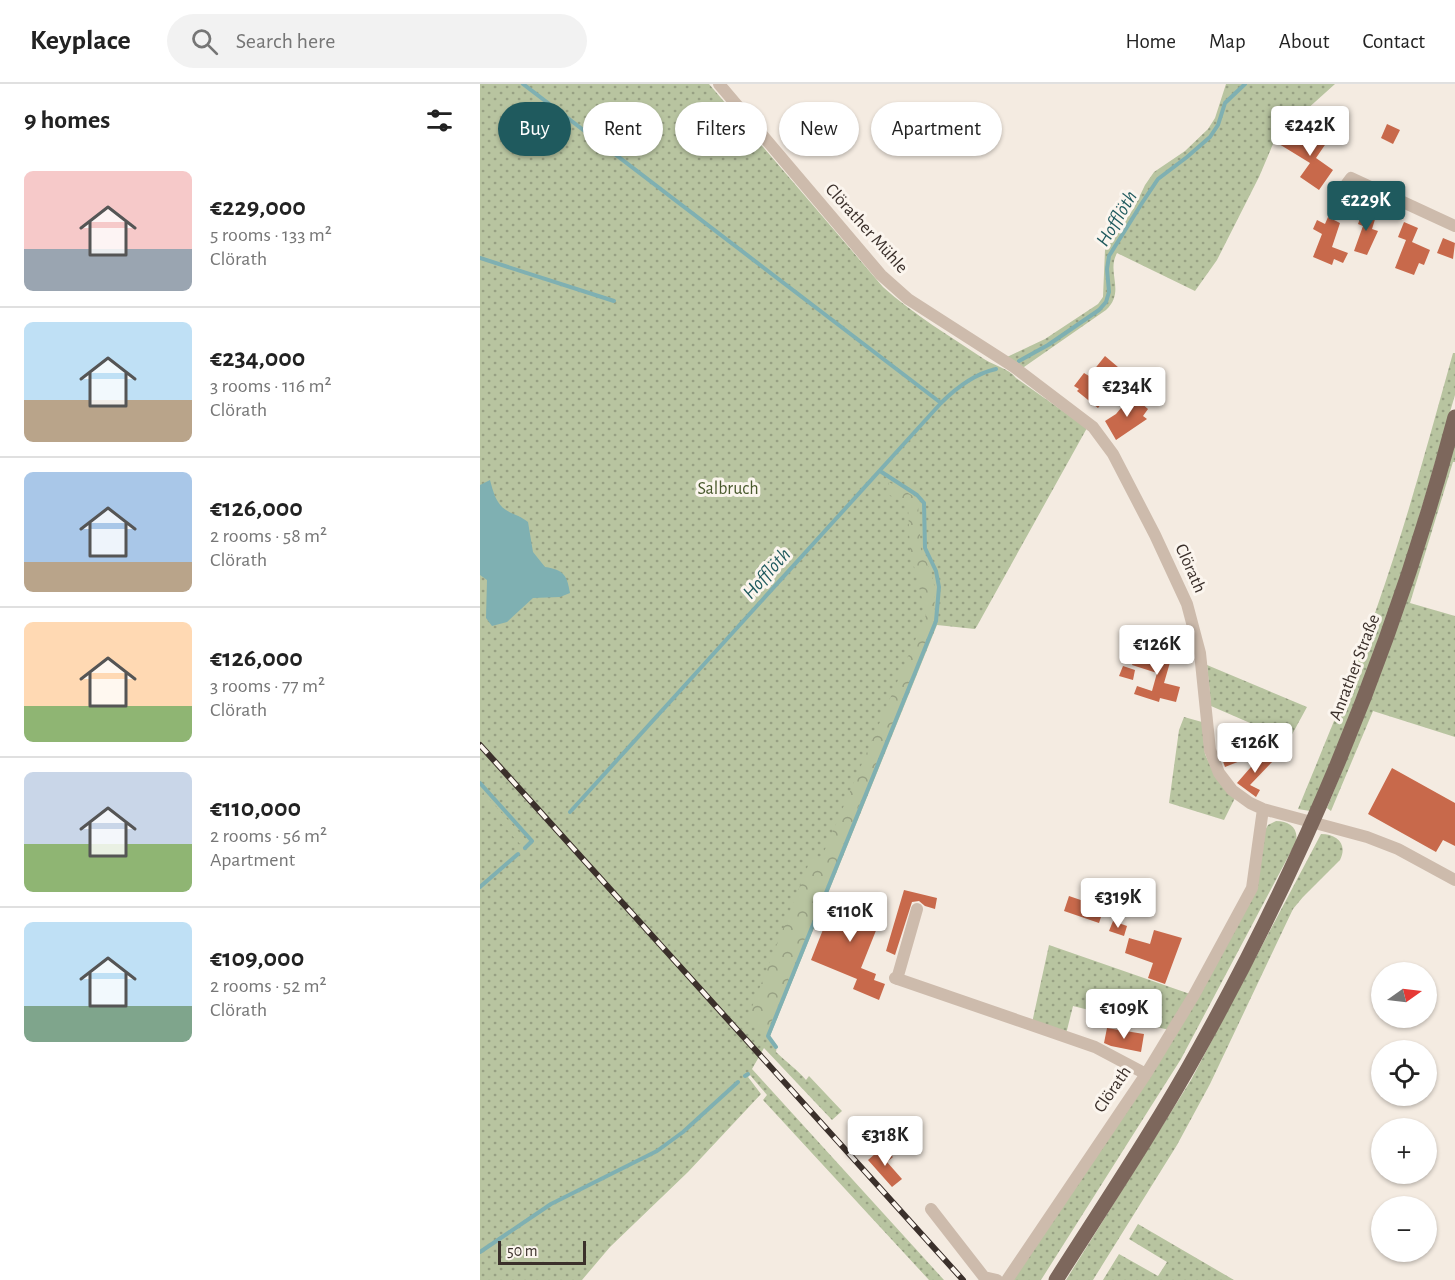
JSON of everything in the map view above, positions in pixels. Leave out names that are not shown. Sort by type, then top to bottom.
[{"type":"main road","name":"Anrather Straße","points":[[1056,1280],[1200,1048],[1282,890],[1313,823],[1365,696],[1399,602],[1440,475],[1455,417]]},
{"type":"street","name":"Clörather Mühle","points":[[719,84],[881,274],[908,299],[1017,370]]},
{"type":"street","points":[[1334,201],[1351,178],[1455,226]]},
{"type":"street","name":"Clörath","points":[[1017,370],[1093,427],[1113,454],[1155,535],[1187,604],[1200,653],[1210,750],[1219,773],[1232,790],[1263,809],[1367,837],[1388,845],[1429,864],[1455,880]]},
{"type":"street","name":"Clörath","points":[[1007,1280],[1146,1074],[1194,995],[1252,888],[1263,809]]},
{"type":"street","points":[[917,909],[896,979],[1095,1047],[1146,1074]]},
{"type":"street","points":[[931,1209],[984,1277],[997,1280]]},
{"type":"green space","name":"Salbruch","points":[[480,84],[709,84],[724,102],[675,102],[675,156],[767,156],[767,152],[883,287],[932,325],[984,359],[1009,372],[1087,428],[975,629],[937,625],[770,1036],[777,1046],[776,1052],[806,1080],[809,1076],[842,1111],[832,1120],[764,1048],[752,1069],[944,1280],[929,1280],[763,1100],[767,1095],[750,1075],[748,1077],[761,1094],[688,1172],[610,1247],[582,1280],[480,1280]]},
{"type":"green space","points":[[1226,84],[1335,84],[1276,137],[1259,177],[1217,260],[1195,291],[1117,253],[1113,268],[1115,296],[1106,310],[1022,368],[1007,357],[1045,339],[1098,304],[1103,297],[1105,250],[1134,208],[1154,172],[1185,151],[1208,129],[1215,118]]},
{"type":"green space","points":[[1453,353],[1455,353],[1455,395],[1403,572],[1358,698],[1310,811],[1298,809],[1348,685],[1387,578]]},
{"type":"green space","points":[[1455,439],[1455,462],[1453,462],[1410,603],[1455,616],[1455,737],[1373,711],[1331,811],[1327,808],[1370,701]]},
{"type":"green space","points":[[889,482],[913,496],[918,504],[921,550],[931,572],[935,589],[934,621],[766,1035],[772,1044],[748,1017],[811,858],[820,861],[926,615],[910,550],[908,505],[886,493]]},
{"type":"green space","points":[[1207,665],[1307,707],[1289,740],[1211,706]]},
{"type":"green space","points":[[1184,717],[1202,722],[1205,754],[1216,778],[1235,798],[1224,820],[1169,803],[1179,730]]},
{"type":"green space","points":[[480,789],[526,840],[520,844],[480,800]]},
{"type":"green space","points":[[1276,821],[1292,826],[1297,837],[1296,842],[1181,1059],[1041,1280],[1011,1280],[1232,935],[1264,832],[1268,825]]},
{"type":"green space","points":[[1321,834],[1327,834],[1340,841],[1343,849],[1340,860],[1293,909],[1210,1084],[1177,1145],[1093,1280],[1066,1280],[1191,1080]]},
{"type":"green space","points":[[1049,945],[1190,994],[1169,1030],[1073,1006],[1066,1034],[1032,1023]]},
{"type":"green space","points":[[1138,1224],[1234,1280],[1103,1280],[1119,1254],[1158,1276],[1167,1262],[1129,1239]]},
{"type":"water","points":[[490,480],[495,497],[500,504],[506,510],[528,522],[533,552],[545,567],[564,574],[570,593],[560,597],[533,598],[507,622],[492,626],[486,618],[487,580],[480,575],[480,485]]},
{"type":"building","points":[[1387,124],[1400,130],[1393,144],[1381,138]]},
{"type":"building","points":[[1315,129],[1329,139],[1316,158],[1333,170],[1319,190],[1300,177],[1310,163],[1279,144],[1286,133],[1304,145]]},
{"type":"building","points":[[1364,208],[1377,213],[1372,229],[1378,231],[1367,255],[1354,251],[1363,226],[1358,224]]},
{"type":"building","points":[[1328,217],[1340,223],[1332,247],[1348,253],[1343,263],[1334,259],[1332,265],[1313,257],[1322,234],[1313,229],[1317,220],[1325,224]]},
{"type":"building","points":[[1404,222],[1418,228],[1412,242],[1430,250],[1424,265],[1419,263],[1414,275],[1395,268],[1406,240],[1398,237]]},
{"type":"building","points":[[1443,238],[1455,243],[1453,259],[1437,253]]},
{"type":"building","points":[[1105,356],[1125,373],[1098,408],[1074,386],[1084,373],[1089,376]]},
{"type":"building","points":[[1132,395],[1148,409],[1143,416],[1147,419],[1116,440],[1105,421],[1116,414]]},
{"type":"building","points":[[1132,627],[1143,631],[1139,642],[1128,638]]},
{"type":"building","points":[[1158,648],[1173,652],[1164,683],[1180,687],[1176,702],[1160,698],[1159,702],[1134,694],[1137,686],[1152,691],[1157,673],[1132,665],[1136,653],[1155,658]]},
{"type":"building","points":[[1123,666],[1135,670],[1133,680],[1119,676]]},
{"type":"building","points":[[1233,743],[1240,761],[1225,767],[1219,750]]},
{"type":"building","points":[[1264,752],[1273,761],[1250,785],[1260,790],[1256,797],[1237,783]]},
{"type":"building","points":[[1392,768],[1455,803],[1455,846],[1443,840],[1436,852],[1368,814]]},
{"type":"building","points":[[904,890],[937,898],[935,909],[919,901],[912,902],[895,955],[886,951]]},
{"type":"building","points":[[837,894],[883,913],[861,968],[876,974],[874,980],[885,984],[879,1000],[853,989],[857,979],[811,960]]},
{"type":"building","points":[[1069,896],[1104,908],[1099,923],[1064,911]]},
{"type":"building","points":[[1113,921],[1127,926],[1124,936],[1109,931]]},
{"type":"building","points":[[1154,930],[1182,938],[1165,984],[1148,978],[1153,963],[1125,953],[1129,938],[1150,944]]},
{"type":"building","points":[[1099,1012],[1110,1014],[1107,1025],[1096,1023]]},
{"type":"building","points":[[1107,1028],[1144,1034],[1141,1052],[1104,1043]]},
{"type":"building","points":[[883,1147],[893,1157],[887,1162],[902,1179],[892,1187],[868,1160]]},
{"type":"waterway","points":[[523,84],[941,403]]},
{"type":"waterway","name":"Hofflöth","points":[[1019,361],[1048,345],[1099,310],[1106,302],[1109,292],[1107,269],[1109,256],[1142,203],[1158,179],[1210,137],[1218,125],[1225,103],[1245,84]]},
{"type":"waterway","points":[[480,258],[614,301]]},
{"type":"waterway","name":"Hofflöth","points":[[570,812],[941,403],[966,382],[996,369]]},
{"type":"waterway","points":[[776,1047],[768,1036],[936,621],[939,587],[936,571],[925,548],[924,503],[917,495],[880,471]]},
{"type":"waterway","points":[[480,783],[532,841],[525,848]]},
{"type":"waterway","name":"Hofflöth","points":[[480,887],[518,854]]},
{"type":"waterway","points":[[480,1252],[551,1204],[657,1151],[683,1132],[738,1082]]},
{"type":"railway","points":[[480,745],[963,1280]]}]
